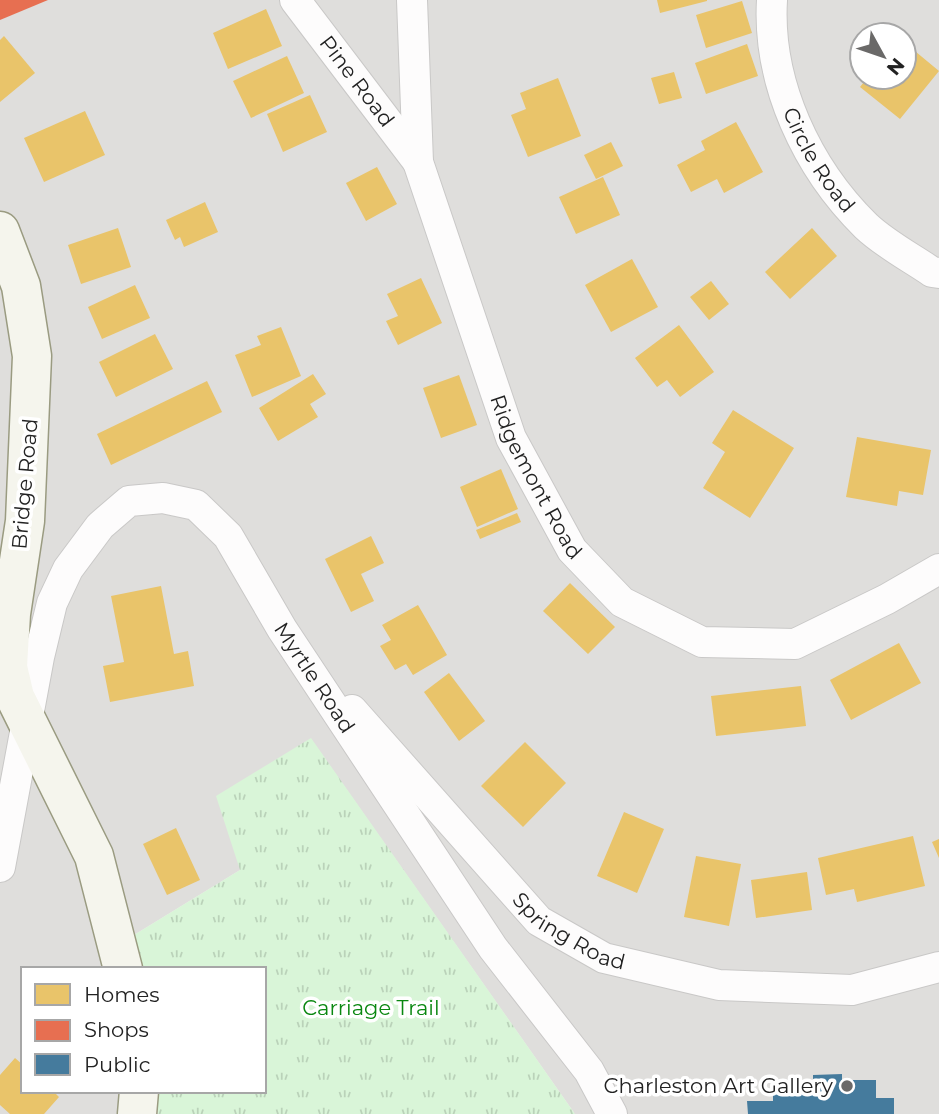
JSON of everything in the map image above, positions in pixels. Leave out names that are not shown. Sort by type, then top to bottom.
[{"type":"street","name":"Pine Road","points":[[295,0],[418,162]]},
{"type":"street","name":"Ridgemont Road","points":[[412,0],[418,162],[511,438],[572,550],[622,603],[702,642],[795,644],[939,569]]},
{"type":"street","name":"Circle Road","points":[[772,0],[770,33],[784,99],[830,187],[877,236],[932,272],[939,273]]},
{"type":"street","name":"Bridge Road","points":[[0,231],[21,286],[33,356],[25,521],[11,614],[8,667],[15,697],[94,856],[122,967]]},
{"type":"street","name":"Myrtle Road","points":[[0,867],[26,720],[52,603],[68,569],[100,526],[129,501],[163,498],[196,505],[228,536],[302,660],[493,948],[589,1071],[612,1114]]},
{"type":"street","name":"Spring Road","points":[[302,660],[386,746],[539,920],[604,958],[719,985],[852,990],[939,967]]},
{"type":"street","points":[[137,1114],[139,1093]]},
{"type":"shaded area","points":[[0,0],[939,0],[939,1114],[575,1114],[311,739],[240,870],[134,935],[139,967],[21,967],[21,1093],[157,1093],[158,1114],[0,1114]]},
{"type":"green space","name":"Carriage Trail","points":[[311,738],[575,1114],[158,1114],[157,1093],[266,1093],[266,967],[139,967],[134,935],[240,870],[216,796]]},
{"type":"building: Homes","points":[[657,0],[707,0],[707,1],[660,13]]},
{"type":"building: Homes","points":[[742,1],[752,33],[706,48],[696,15]]},
{"type":"building: Homes","points":[[266,9],[282,46],[228,69],[213,33]]},
{"type":"building: Homes","points":[[4,36],[35,73],[0,102],[0,40]]},
{"type":"building: Homes","points":[[747,44],[758,76],[706,94],[695,63]]},
{"type":"building: Homes","points":[[918,54],[939,71],[900,119],[865,91],[918,91]]},
{"type":"building: Homes","points":[[287,56],[304,93],[251,118],[233,81]]},
{"type":"building: Homes","points":[[674,72],[682,98],[659,104],[651,78]]},
{"type":"building: Homes","points":[[558,78],[581,136],[528,157],[511,115],[526,109],[520,93]]},
{"type":"building: Homes","points":[[310,95],[327,132],[283,152],[267,114]]},
{"type":"building: Homes","points":[[85,111],[105,155],[44,182],[24,138]]},
{"type":"building: Homes","points":[[736,122],[763,172],[724,193],[717,179],[691,192],[677,165],[705,150],[701,141]]},
{"type":"building: Homes","points":[[611,142],[623,166],[596,179],[584,155]]},
{"type":"building: Homes","points":[[377,167],[397,204],[366,221],[346,183]]},
{"type":"building: Homes","points":[[603,177],[620,215],[576,234],[559,197]]},
{"type":"building: Homes","points":[[205,202],[218,232],[184,247],[180,237],[175,240],[166,220]]},
{"type":"building: Homes","points":[[118,228],[131,267],[81,284],[68,245]]},
{"type":"building: Homes","points":[[812,228],[837,256],[790,299],[765,272]]},
{"type":"building: Homes","points":[[632,259],[658,307],[611,332],[585,285]]},
{"type":"building: Homes","points":[[421,278],[442,323],[398,345],[386,321],[398,316],[387,294]]},
{"type":"building: Homes","points":[[711,281],[729,304],[709,320],[690,297]]},
{"type":"building: Homes","points":[[135,285],[150,318],[102,339],[88,307]]},
{"type":"building: Homes","points":[[679,325],[714,372],[680,397],[667,380],[657,387],[635,358]]},
{"type":"building: Homes","points":[[281,327],[301,376],[252,397],[235,355],[261,345],[257,336]]},
{"type":"building: Homes","points":[[155,334],[173,369],[116,397],[99,362]]},
{"type":"building: Homes","points":[[313,374],[326,394],[310,404],[318,417],[278,441],[259,408]]},
{"type":"building: Homes","points":[[459,375],[477,425],[441,438],[423,388]]},
{"type":"building: Homes","points":[[207,381],[222,412],[111,465],[97,434]]},
{"type":"building: Homes","points":[[733,410],[794,448],[750,518],[703,488],[725,452],[712,443]]},
{"type":"building: Homes","points":[[857,437],[931,450],[923,495],[899,491],[897,506],[846,497]]},
{"type":"building: Homes","points":[[501,469],[518,509],[477,527],[460,487]]},
{"type":"building: Homes","points":[[517,513],[521,522],[480,539],[476,530]]},
{"type":"building: Homes","points":[[371,536],[384,563],[361,574],[374,601],[351,612],[325,559]]},
{"type":"building: Homes","points":[[570,583],[615,627],[588,654],[543,611]]},
{"type":"building: Homes","points":[[161,586],[174,654],[188,651],[194,686],[110,702],[103,666],[124,662],[111,596]]},
{"type":"building: Homes","points":[[418,605],[447,655],[413,675],[406,664],[395,670],[380,646],[391,640],[382,625]]},
{"type":"building: Homes","points":[[899,643],[921,683],[851,720],[830,680]]},
{"type":"building: Homes","points":[[449,673],[485,721],[459,741],[424,692]]},
{"type":"building: Homes","points":[[801,686],[806,726],[716,736],[711,696]]},
{"type":"building: Homes","points":[[525,742],[566,783],[523,827],[481,786]]},
{"type":"building: Homes","points":[[624,812],[664,829],[637,893],[597,876]]},
{"type":"building: Homes","points":[[176,828],[200,880],[167,895],[143,844]]},
{"type":"building: Homes","points":[[913,836],[925,886],[857,902],[854,889],[826,895],[818,858]]},
{"type":"building: Homes","points":[[939,839],[939,858],[932,842]]},
{"type":"building: Homes","points":[[696,856],[741,864],[729,926],[684,917]]},
{"type":"building: Homes","points":[[807,872],[812,910],[756,918],[751,880]]},
{"type":"building: Homes","points":[[15,1058],[21,1063],[21,1093],[55,1093],[59,1097],[44,1114],[10,1114],[0,1105],[0,1075]]},
{"type":"building: Shops","points":[[0,0],[48,0],[0,20]]},
{"type":"building: Public","points":[[842,1074],[842,1080],[876,1080],[876,1098],[894,1098],[894,1114],[748,1114],[747,1101],[773,1101],[773,1082],[798,1081],[798,1094],[813,1093],[813,1075]]},
{"type":"place","name":"Charleston Art Gallery","points":[[847,1086]]}]
